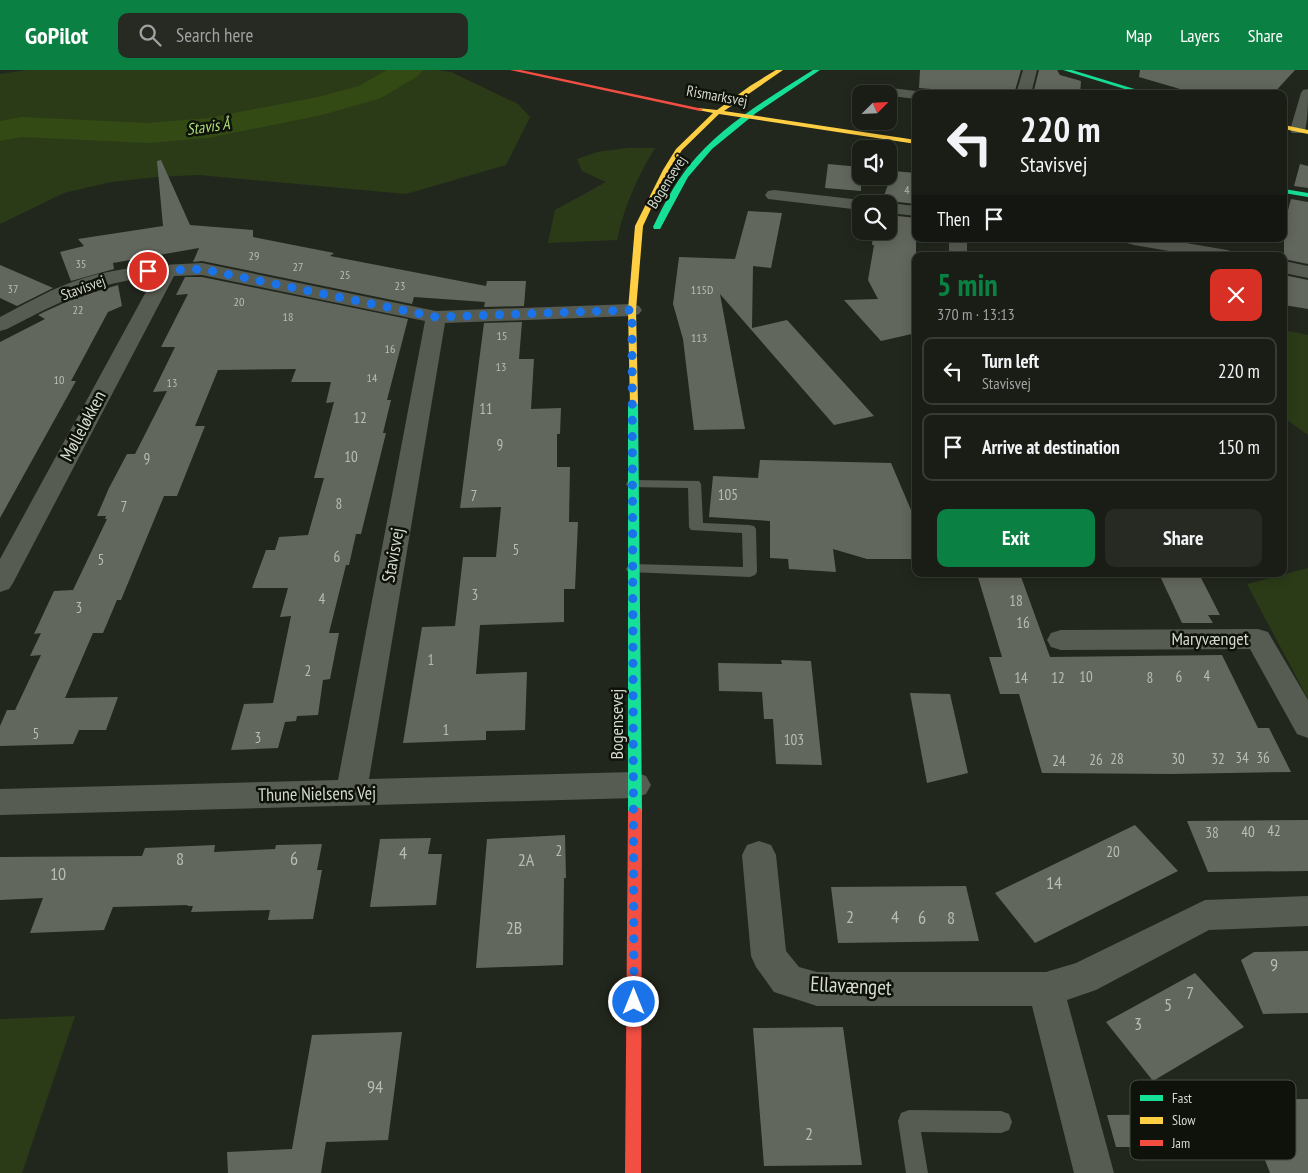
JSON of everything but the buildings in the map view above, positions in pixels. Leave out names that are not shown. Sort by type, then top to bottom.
[{"type":"main road","points":[[506,70],[616,98],[725,108]]},
{"type":"main road","name":"Rismarksvej","points":[[514,70],[725,108],[755,110],[871,136],[912,141]]},
{"type":"main road","points":[[522,70],[725,108]]},
{"type":"main road","points":[[553,70],[644,85]]},
{"type":"main road","points":[[734,86],[765,70]]},
{"type":"main road","name":"Bogensevej","points":[[633,1173],[635,785],[632,310],[639,226],[666,170],[679,149],[725,108],[780,70]]},
{"type":"main road","points":[[747,131],[755,110],[769,90],[799,70]]},
{"type":"main road","name":"Bogensevej","points":[[652,239],[664,211],[697,161],[755,110],[784,101],[817,70]]},
{"type":"main road","points":[[1068,70],[1135,90]]},
{"type":"main road","points":[[664,211],[675,174],[690,151],[725,108]]},
{"type":"main road","points":[[755,110],[912,135]]},
{"type":"main road","points":[[664,211],[700,177]]},
{"type":"main road","points":[[1287,192],[1308,195]]},
{"type":"main road","name":"Bogensevej","points":[[636,274],[647,250]]},
{"type":"street","points":[[1024,90],[1030,70]]},
{"type":"street","points":[[898,93],[912,95]]},
{"type":"street","points":[[1297,130],[1308,93]]},
{"type":"street","points":[[774,196],[852,204]]},
{"type":"street","points":[[897,209],[912,211]]},
{"type":"street","points":[[1150,242],[1204,252]]},
{"type":"street","points":[[1287,268],[1308,272]]},
{"type":"street","name":"Stavisvej","points":[[0,325],[69,291],[101,279],[130,273],[202,269],[436,317],[632,310]]},
{"type":"street","name":"Mølleløkken","points":[[0,583],[166,270]]},
{"type":"street","name":"Stavisvej","points":[[351,794],[436,317]]},
{"type":"street","name":"Maryvænget","points":[[1061,640],[1258,639],[1308,726]]},
{"type":"street","name":"Thune Nielsens Vej","points":[[0,802],[635,785]]},
{"type":"street","name":"Ellavænget","points":[[759,855],[769,956],[787,980],[817,989],[1046,989],[1083,978],[1205,915],[1308,911]]},
{"type":"street","points":[[1046,989],[1094,1173]]},
{"type":"lane","points":[[633,484],[694,484],[696,527],[749,529],[750,572],[633,569]]},
{"type":"lane","points":[[917,1173],[909,1121],[1001,1122]]},
{"type":"green space","points":[[26,70],[438,70],[451,72],[518,104],[530,117],[506,165],[406,194],[199,175],[156,177],[111,182],[64,193],[0,224],[0,74]]},
{"type":"green space","points":[[628,148],[655,148],[632,192],[617,240],[548,243],[555,210],[606,182],[582,171],[577,159],[597,152]]},
{"type":"green space","points":[[1287,331],[1308,335],[1308,435],[1287,420]]},
{"type":"green space","points":[[1308,568],[1308,699],[1247,584],[1274,577],[1287,577],[1287,574]]},
{"type":"green space","points":[[75,1016],[22,1173],[0,1173],[0,1019]]},
{"type":"waterway","name":"Stavis Å","points":[[0,131],[22,127],[148,133],[208,128],[322,106],[370,92],[408,70]]},
{"type":"traffic: fast","points":[[657,227],[685,176],[710,147],[754,111],[817,70]]},
{"type":"traffic: fast","points":[[1066,70],[1134,90]]},
{"type":"traffic: fast","points":[[1287,192],[1308,195]]},
{"type":"traffic: fast","points":[[633,403],[635,812]]},
{"type":"traffic: slow","points":[[633,403],[632,310],[639,226],[666,170],[679,149],[710,118],[752,87],[780,70]]},
{"type":"traffic: slow","points":[[700,109],[912,141]]},
{"type":"traffic: slow","points":[[1287,128],[1308,132]]},
{"type":"traffic: jam","points":[[513,70],[700,109]]},
{"type":"traffic: jam","points":[[633,1173],[635,812]]},
{"type":"route","points":[[148,271],[202,269],[436,317],[632,310],[635,785],[634,1002]]}]
